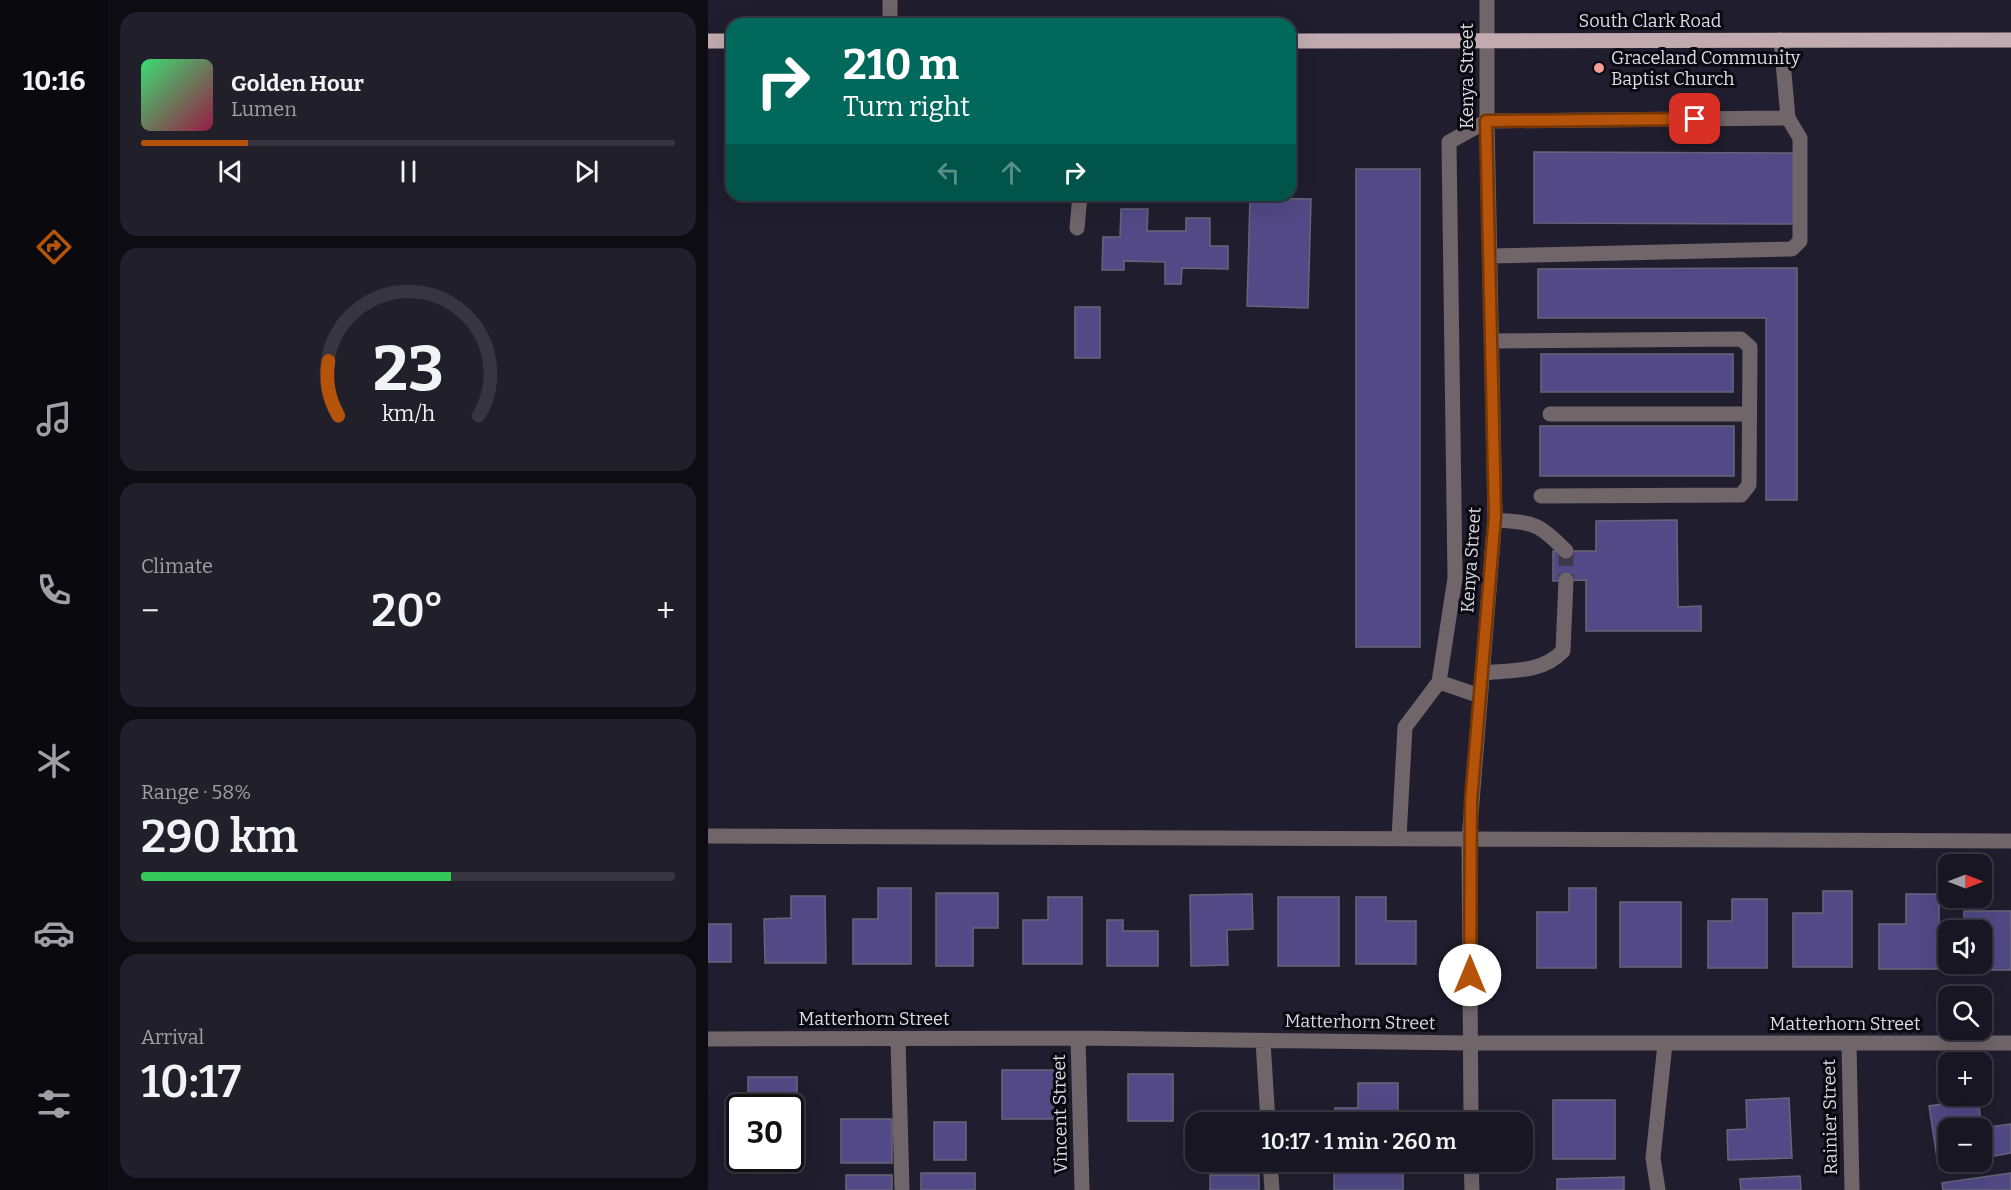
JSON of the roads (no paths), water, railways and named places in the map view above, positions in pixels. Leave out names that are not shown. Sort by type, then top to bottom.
[{"type":"main road","name":"South Clark Road","points":[[1296,41],[2011,40]]},
{"type":"main road","points":[[708,41],[726,41]]},
{"type":"street","points":[[890,0],[890,18]]},
{"type":"street","name":"Kenya Street","points":[[1471,1112],[1469,839],[1495,520],[1486,121],[1487,0]]},
{"type":"street","points":[[1490,256],[1792,249],[1800,241],[1800,138],[1788,118],[1781,40]]},
{"type":"street","points":[[1400,838],[1405,727],[1439,682],[1455,578],[1449,142],[1486,121],[1788,118]]},
{"type":"street","points":[[1077,228],[1079,201]]},
{"type":"street","points":[[1491,341],[1741,339],[1750,347],[1749,485],[1741,495],[1541,496]]},
{"type":"street","points":[[1550,414],[1749,414]]},
{"type":"street","points":[[1495,520],[1524,522],[1545,528],[1566,551]]},
{"type":"street","points":[[1482,672],[1541,667],[1553,661],[1563,651],[1566,580]]},
{"type":"street","points":[[1439,682],[1480,696]]},
{"type":"street","points":[[708,836],[2011,841]]},
{"type":"street","name":"Matterhorn Street","points":[[708,1039],[1078,1038],[1470,1043],[2011,1043]]},
{"type":"street","name":"Vincent Street","points":[[1078,1038],[1082,1190]]},
{"type":"street","points":[[898,1039],[902,1190]]},
{"type":"street","points":[[1263,1041],[1267,1112]]},
{"type":"street","points":[[1658,1190],[1653,1158],[1665,1044]]},
{"type":"street","name":"Rainier Street","points":[[1849,1044],[1852,1190]]},
{"type":"street","points":[[1271,1172],[1272,1190]]},
{"type":"street","points":[[1472,1172],[1472,1190]]},
{"type":"tunnel","points":[[1566,551],[1566,580]]},
{"type":"place","name":"Graceland Community Baptist Church","points":[[1599,68]]}]
